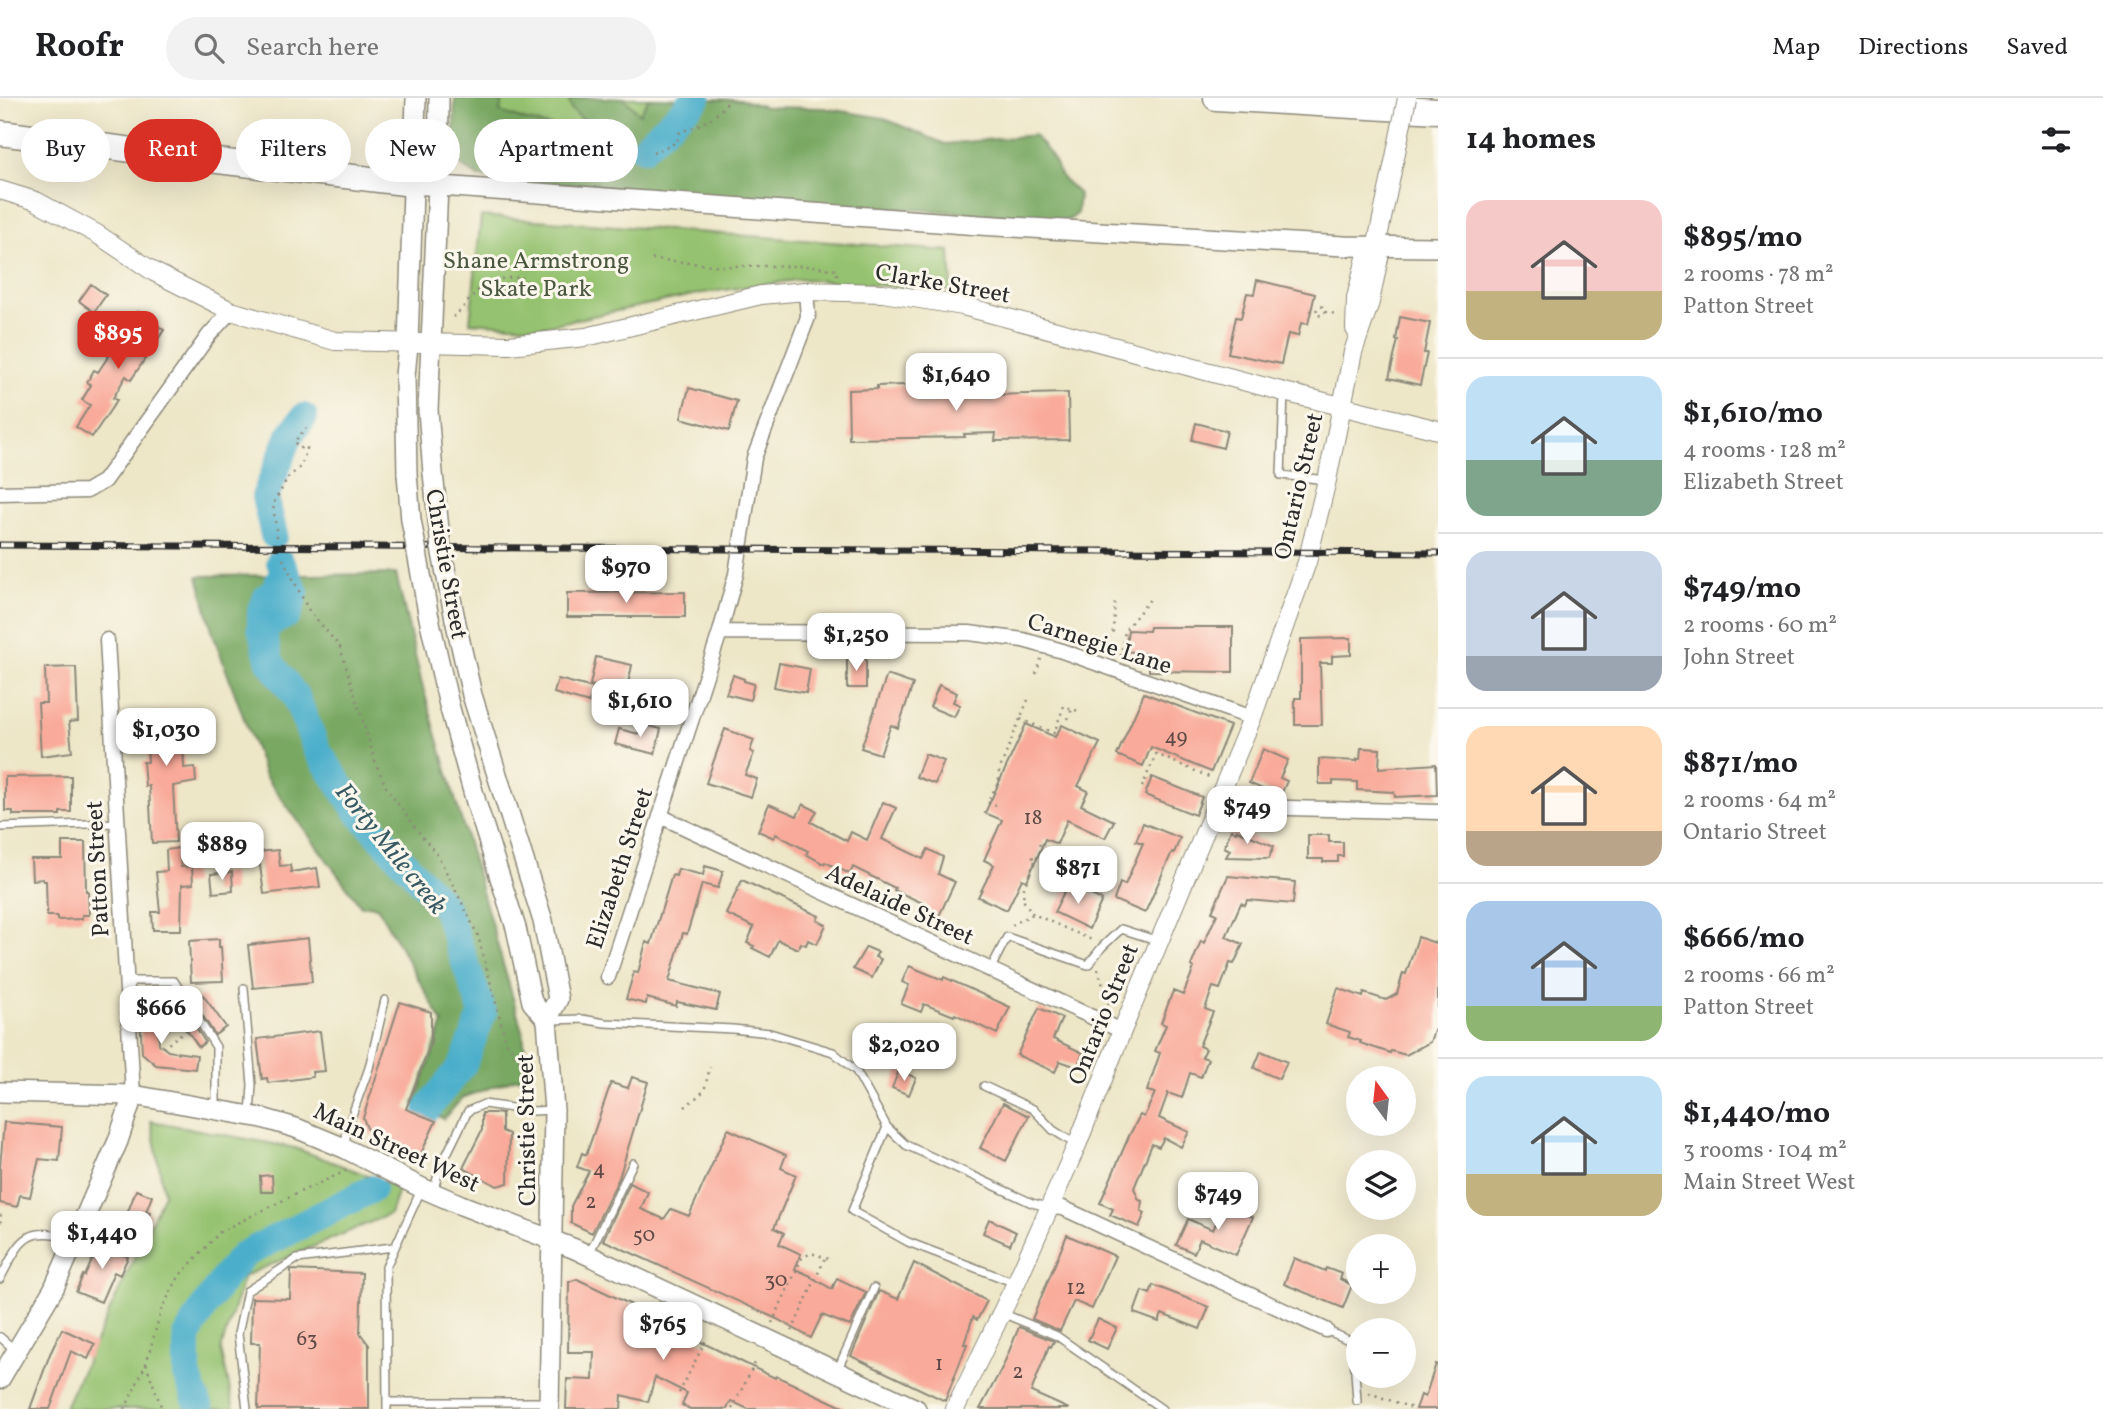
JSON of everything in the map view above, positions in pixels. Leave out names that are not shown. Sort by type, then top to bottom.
[{"type":"highway","points":[[1216,98],[1438,110]]},
{"type":"highway","points":[[0,133],[413,184]]},
{"type":"main road","name":"Christie Street","points":[[416,98],[405,376],[411,520],[429,618],[472,790],[516,928],[532,1002],[547,1020]]},
{"type":"main road","name":"Christie Street","points":[[439,98],[438,187],[428,410],[441,548],[472,695],[544,921],[558,999],[547,1020],[554,1110],[549,1405]]},
{"type":"main road","points":[[413,184],[992,226],[1376,247],[1438,247]]},
{"type":"main road","name":"Main Street West","points":[[0,1092],[133,1094],[250,1116],[296,1128],[344,1148],[461,1205],[589,1255],[915,1409]]},
{"type":"main road","points":[[0,1379],[54,1288],[118,1141],[133,1094]]},
{"type":"street","name":"Ontario Street","points":[[955,1409],[1016,1283],[1077,1146],[1252,718],[1307,562],[1355,346],[1370,302],[1380,258],[1376,247],[1406,98]]},
{"type":"street","name":"Clarke Street","points":[[0,190],[37,201],[97,234],[154,272],[231,311],[335,341],[509,345],[586,337],[761,295],[806,291],[883,293],[963,306],[1284,392],[1438,430]]},
{"type":"street","name":"Elizabeth Street","points":[[608,977],[720,632],[736,574],[754,458],[808,317],[806,291]]},
{"type":"street","points":[[0,493],[87,491],[104,481],[209,335],[231,311]]},
{"type":"street","name":"Carnegie Lane","points":[[720,632],[969,633],[1023,640],[1092,661],[1252,718]]},
{"type":"street","name":"Patton Street","points":[[107,640],[133,1094]]},
{"type":"street","points":[[1216,806],[1438,812]]},
{"type":"street","name":"Adelaide Street","points":[[660,816],[1122,1031]]},
{"type":"street","points":[[1049,1207],[1063,1208],[1326,1330]]},
{"type":"lane","points":[[1284,392],[1281,475],[1327,480]]},
{"type":"lane","points":[[0,827],[117,823]]},
{"type":"lane","points":[[990,971],[1007,937],[1088,965],[1121,929],[1159,941]]},
{"type":"lane","points":[[127,981],[174,981],[216,1047],[216,1110]]},
{"type":"lane","points":[[244,988],[252,1085],[250,1116]]},
{"type":"lane","points":[[344,1148],[347,1129],[369,1068],[385,1000]]},
{"type":"lane","points":[[547,1020],[582,1019],[605,1023],[770,1033],[834,1052],[856,1071],[887,1127],[906,1145],[1032,1203],[1049,1207]]},
{"type":"lane","points":[[984,1086],[1033,1109],[1053,1130],[1077,1146]]},
{"type":"lane","points":[[549,1405],[387,1405],[386,1268],[394,1247],[468,1111],[484,1104],[522,1110],[554,1110]]},
{"type":"lane","points":[[887,1127],[852,1212],[908,1242],[1016,1283]]},
{"type":"lane","points":[[589,1255],[633,1163]]},
{"type":"lane","points":[[0,1279],[19,1244],[31,1235],[56,1234],[76,1239]]},
{"type":"lane","points":[[247,1409],[237,1334],[247,1291],[297,1259],[394,1247]]},
{"type":"lane","points":[[836,1372],[874,1288]]},
{"type":"lane","points":[[1001,1313],[1057,1336],[1162,1409]]},
{"type":"lane","points":[[1326,1330],[1353,1342],[1357,1401]]},
{"type":"lane","points":[[0,1337],[17,1351]]},
{"type":"path","points":[[653,153],[677,142],[680,132],[704,124],[721,111],[730,98]]},
{"type":"path","points":[[652,259],[721,266],[811,266],[837,270],[837,293]]},
{"type":"path","points":[[453,317],[464,309],[477,290],[490,281],[523,277]]},
{"type":"path","points":[[1325,312],[1336,314]]},
{"type":"path","points":[[277,537],[273,505],[288,478],[301,466],[307,448],[294,442],[306,428]]},
{"type":"path","points":[[283,559],[308,609],[340,647],[376,764],[387,789],[437,854],[463,903],[478,936],[506,1041],[529,1072]]},
{"type":"path","points":[[1092,661],[1113,631],[1115,598]]},
{"type":"path","points":[[1123,648],[1125,629],[1151,598]]},
{"type":"path","points":[[1036,674],[1042,656]]},
{"type":"path","points":[[996,806],[987,802],[999,782],[999,771],[1028,700]]},
{"type":"path","points":[[1020,719],[1054,733],[1064,706],[1078,711]]},
{"type":"path","points":[[1068,719],[1072,709]]},
{"type":"path","points":[[1142,787],[1156,754],[1213,778]]},
{"type":"path","points":[[1039,843],[1043,855],[1041,861],[1034,858],[1024,887],[1023,900],[1033,914],[1099,943]]},
{"type":"path","points":[[608,905],[603,908],[609,939]]},
{"type":"path","points":[[1102,980],[1110,1008]]},
{"type":"path","points":[[163,1048],[198,1020]]},
{"type":"path","points":[[685,1107],[704,1091],[710,1067]]},
{"type":"path","points":[[125,1409],[146,1364],[162,1308],[180,1275],[222,1231],[346,1171]]},
{"type":"path","points":[[0,1215],[0,1224]]},
{"type":"path","points":[[772,1322],[802,1258],[811,1253],[827,1259],[792,1331]]},
{"type":"path","points":[[679,1393],[707,1338]]},
{"type":"path","points":[[732,1409],[755,1361]]},
{"type":"path","points":[[146,1364],[162,1409]]},
{"type":"path","points":[[1369,1393],[1415,1409]]},
{"type":"green space","points":[[455,98],[503,98],[500,112],[521,119],[474,119],[474,174],[460,164],[460,119],[454,119]]},
{"type":"green space","points":[[503,98],[572,98],[569,101],[572,110],[582,119],[521,119],[499,112]]},
{"type":"green space","points":[[572,98],[623,98],[640,114],[649,98],[743,100],[765,107],[823,108],[883,118],[945,144],[1034,135],[1050,154],[1063,179],[1079,194],[1077,214],[1069,220],[536,182],[638,182],[638,119],[582,119],[572,110],[569,101]]},
{"type":"green space","points":[[623,98],[649,98],[640,114]]},
{"type":"green space","name":"Shane Armstrong Skate Park","points":[[481,216],[950,251],[952,291],[803,279],[703,293],[540,327],[470,322]]},
{"type":"green space","points":[[396,574],[422,684],[523,1033],[528,1081],[517,1078],[462,1098],[444,1119],[414,1104],[443,1023],[378,908],[371,905],[361,906],[265,776],[213,634],[198,576]]},
{"type":"green space","points":[[151,1121],[295,1148],[399,1187],[390,1214],[244,1276],[221,1349],[234,1409],[64,1409],[164,1194]]},
{"type":"building","points":[[1257,280],[1315,294],[1308,324],[1301,323],[1298,336],[1288,334],[1281,364],[1228,353],[1236,317],[1241,318],[1247,293],[1254,294]]},
{"type":"building","points":[[91,284],[106,295],[94,312],[79,301]]},
{"type":"building","points":[[138,312],[164,330],[131,380],[126,376],[113,398],[117,400],[92,437],[76,427],[90,405],[82,400],[91,385],[87,382],[94,370],[98,372]]},
{"type":"building","points":[[1400,317],[1430,323],[1420,385],[1389,378],[1398,340]]},
{"type":"building","points":[[991,383],[992,395],[1068,393],[1069,440],[995,441],[996,433],[964,434],[965,437],[849,439],[848,390],[877,389],[877,386]]},
{"type":"building","points":[[689,388],[737,401],[729,431],[681,418]]},
{"type":"building","points":[[1196,423],[1227,431],[1223,448],[1192,440]]},
{"type":"building","points":[[685,592],[685,617],[567,617],[567,593]]},
{"type":"building","points":[[1150,627],[1233,627],[1233,672],[1149,671],[1149,654],[1125,651],[1128,630],[1149,631]]},
{"type":"building","points":[[1351,638],[1351,655],[1332,656],[1332,663],[1320,663],[1322,725],[1295,725],[1295,698],[1301,698],[1301,639]]},
{"type":"building","points":[[596,657],[632,665],[626,694],[590,685]]},
{"type":"building","points":[[847,658],[866,658],[866,688],[847,688]]},
{"type":"building","points":[[779,663],[810,669],[806,693],[774,687]]},
{"type":"building","points":[[76,667],[78,721],[69,722],[72,752],[41,756],[38,703],[46,703],[45,668]]},
{"type":"building","points":[[733,675],[754,684],[750,700],[726,694]]},
{"type":"building","points":[[887,675],[913,684],[898,728],[891,725],[880,754],[861,748]]},
{"type":"building","points":[[558,679],[593,688],[589,703],[554,693]]},
{"type":"building","points":[[939,685],[957,693],[953,702],[960,705],[954,717],[930,707]]},
{"type":"building","points":[[1144,693],[1230,726],[1211,772],[1151,747],[1143,766],[1117,755]]},
{"type":"building","points":[[193,710],[194,731],[184,732],[183,736],[184,768],[195,767],[196,782],[173,786],[176,842],[152,843],[149,786],[145,786],[143,762],[148,762],[146,713]]},
{"type":"building","points":[[641,724],[661,729],[655,754],[615,744],[619,729],[639,734]]},
{"type":"building","points":[[1026,724],[1055,737],[1062,725],[1100,743],[1078,786],[1088,791],[1081,805],[1114,821],[1105,838],[1067,820],[1057,844],[1045,839],[1027,881],[1022,879],[1007,910],[978,897],[994,865],[984,860],[1002,820],[985,813]]},
{"type":"building","points":[[725,729],[754,740],[750,751],[754,753],[745,775],[757,779],[751,797],[706,783]]},
{"type":"building","points":[[1361,748],[1380,749],[1379,768],[1436,764],[1437,795],[1395,797],[1394,792],[1357,790],[1357,782],[1333,781],[1333,784],[1319,784],[1319,759],[1357,761],[1360,759]]},
{"type":"building","points":[[1263,749],[1288,760],[1280,778],[1287,781],[1280,797],[1249,783]]},
{"type":"building","points":[[925,754],[944,761],[935,784],[916,777]]},
{"type":"building","points":[[71,776],[71,812],[60,812],[60,815],[13,815],[13,811],[5,811],[5,777]]},
{"type":"building","points":[[1152,777],[1202,797],[1195,815],[1145,795]]},
{"type":"building","points":[[883,802],[896,808],[882,839],[923,859],[928,849],[943,857],[938,874],[955,882],[939,916],[925,910],[927,905],[853,867],[850,874],[825,862],[824,864],[806,854],[808,851],[776,834],[774,838],[758,831],[769,804],[797,816],[803,804],[817,811],[811,822],[847,841],[851,832],[867,840]]},
{"type":"building","points":[[1143,823],[1180,838],[1145,913],[1114,900],[1120,883],[1125,885],[1143,843],[1136,841]]},
{"type":"building","points":[[1231,830],[1274,846],[1269,858],[1226,857],[1230,850],[1224,847]]},
{"type":"building","points":[[1308,835],[1329,835],[1329,842],[1343,842],[1343,856],[1338,856],[1338,862],[1308,859]]},
{"type":"building","points":[[62,842],[85,842],[89,915],[82,915],[82,919],[57,920],[57,916],[47,916],[46,881],[32,880],[31,859],[62,859]]},
{"type":"building","points":[[179,848],[181,867],[192,866],[193,884],[182,885],[181,930],[153,930],[152,912],[160,912],[156,872],[167,871],[166,850]]},
{"type":"building","points":[[278,850],[280,866],[290,865],[291,872],[317,868],[320,887],[264,894],[258,852]]},
{"type":"building","points":[[705,866],[723,871],[718,888],[702,884],[687,934],[683,933],[669,981],[720,994],[716,1010],[677,1002],[676,1006],[647,998],[646,1004],[626,999],[634,972],[638,973],[646,942],[651,944],[672,875],[676,876],[678,869],[703,875]]},
{"type":"building","points":[[232,872],[233,891],[213,893],[211,874]]},
{"type":"building","points":[[1228,876],[1295,882],[1293,904],[1247,900],[1245,905],[1241,903],[1226,937],[1243,944],[1234,964],[1230,963],[1220,989],[1213,987],[1205,1009],[1213,1012],[1199,1046],[1206,1049],[1202,1057],[1208,1059],[1201,1077],[1190,1073],[1182,1098],[1168,1093],[1159,1118],[1189,1132],[1181,1147],[1164,1138],[1159,1147],[1152,1144],[1134,1188],[1142,1201],[1141,1211],[1145,1213],[1139,1227],[1110,1215],[1113,1209],[1100,1203],[1129,1136],[1140,1115],[1144,1117],[1155,1093],[1147,1091],[1160,1053],[1155,1051],[1166,1025],[1161,1023],[1173,991],[1183,995],[1201,941],[1204,943],[1217,914],[1212,912]]},
{"type":"building","points":[[742,880],[819,916],[817,920],[826,925],[817,944],[808,940],[806,945],[801,943],[798,949],[778,940],[770,957],[752,948],[754,946],[747,943],[754,927],[726,914]]},
{"type":"building","points":[[1068,884],[1102,900],[1089,929],[1054,912]]},
{"type":"building","points":[[1418,937],[1438,944],[1438,1031],[1434,1030],[1430,1042],[1406,1055],[1391,1051],[1390,1053],[1360,1043],[1361,1041],[1348,1037],[1350,1032],[1326,1024],[1338,988],[1363,997],[1364,993],[1386,1000],[1397,994]]},
{"type":"building","points":[[308,938],[312,982],[253,988],[248,945]]},
{"type":"building","points":[[219,939],[223,981],[191,982],[189,941]]},
{"type":"building","points":[[866,947],[878,952],[875,957],[881,959],[872,978],[853,969]]},
{"type":"building","points":[[909,966],[943,980],[944,977],[1010,1007],[997,1034],[955,1014],[954,1016],[924,1004],[921,1012],[901,1004],[909,985],[902,982]]},
{"type":"building","points":[[203,995],[226,1027],[215,1035],[194,1002]]},
{"type":"building","points":[[400,1002],[431,1012],[431,1043],[406,1109],[436,1121],[420,1156],[369,1133],[363,1118]]},
{"type":"building","points":[[1039,1008],[1062,1018],[1053,1039],[1083,1053],[1077,1067],[1060,1061],[1055,1072],[1017,1055]]},
{"type":"building","points":[[185,1009],[205,1042],[199,1047],[176,1015]]},
{"type":"building","points":[[140,1013],[157,1013],[159,1044],[168,1051],[197,1055],[195,1069],[156,1065],[142,1053]]},
{"type":"building","points":[[320,1031],[325,1071],[312,1072],[313,1077],[268,1083],[267,1078],[262,1079],[257,1039]]},
{"type":"building","points":[[1261,1051],[1287,1062],[1279,1079],[1254,1068]]},
{"type":"building","points":[[899,1070],[916,1078],[909,1095],[892,1088]]},
{"type":"building","points":[[632,1077],[648,1082],[619,1178],[592,1233],[571,1223],[571,1206],[589,1171],[577,1167],[582,1153],[586,1155],[611,1083],[628,1088]]},
{"type":"building","points":[[1003,1103],[1029,1116],[1006,1161],[980,1148]]},
{"type":"building","points":[[482,1113],[502,1113],[502,1131],[509,1134],[508,1183],[497,1186],[463,1168],[482,1130]]},
{"type":"building","points":[[4,1122],[62,1127],[59,1161],[39,1159],[30,1197],[20,1195],[17,1207],[0,1203]]},
{"type":"building","points":[[728,1129],[786,1155],[781,1168],[796,1175],[774,1228],[784,1233],[779,1244],[801,1254],[795,1269],[832,1289],[837,1278],[866,1292],[850,1326],[822,1315],[811,1338],[777,1319],[603,1240],[630,1183],[648,1192],[641,1209],[664,1219],[671,1209],[689,1216]]},
{"type":"building","points":[[272,1175],[273,1192],[261,1192],[260,1176]]},
{"type":"building","points":[[136,1190],[152,1196],[146,1212],[150,1213],[142,1235],[122,1228]]},
{"type":"building","points":[[1225,1204],[1253,1217],[1236,1255],[1200,1239],[1194,1253],[1176,1245],[1188,1219],[1213,1230]]},
{"type":"building","points":[[989,1219],[1016,1232],[1010,1245],[983,1233]]},
{"type":"building","points":[[1067,1235],[1115,1256],[1092,1309],[1074,1301],[1060,1331],[1032,1319]]},
{"type":"building","points":[[105,1239],[120,1245],[117,1252],[128,1257],[120,1275],[114,1272],[101,1302],[76,1292],[99,1245],[101,1247]]},
{"type":"building","points":[[1294,1258],[1325,1271],[1326,1268],[1342,1274],[1340,1279],[1346,1282],[1346,1300],[1343,1308],[1284,1284]]},
{"type":"building","points":[[914,1263],[987,1301],[977,1320],[973,1317],[964,1344],[967,1344],[945,1401],[851,1356],[879,1291],[898,1299]]},
{"type":"building","points":[[291,1270],[362,1273],[360,1333],[369,1345],[369,1409],[258,1409],[260,1343],[251,1343],[252,1298],[290,1299]]},
{"type":"building","points":[[577,1279],[699,1337],[697,1340],[775,1378],[776,1376],[847,1409],[748,1409],[731,1401],[727,1409],[690,1409],[682,1405],[687,1393],[655,1377],[648,1402],[622,1395],[621,1409],[566,1409],[567,1379],[593,1380],[594,1352],[568,1352],[569,1282]]},
{"type":"building","points":[[1153,1285],[1209,1307],[1200,1329],[1162,1314],[1159,1322],[1134,1313],[1142,1291],[1150,1294]]},
{"type":"building","points":[[1098,1319],[1117,1328],[1107,1349],[1088,1340]]},
{"type":"building","points":[[1019,1327],[1054,1341],[1051,1347],[1049,1346],[1031,1392],[1069,1409],[980,1409],[1003,1366]]},
{"type":"building","points":[[62,1329],[95,1344],[88,1359],[71,1351],[50,1409],[30,1409],[50,1354]]},
{"type":"building","points":[[1436,1364],[1438,1409],[1416,1409],[1421,1395],[1425,1397]]},
{"type":"waterway","name":"Forty Mile creek","points":[[643,148],[697,98]]},
{"type":"waterway","name":"Forty Mile creek","points":[[274,535],[265,497],[290,435],[304,417]]},
{"type":"waterway","name":"Forty Mile creek","points":[[280,562],[295,592],[288,614],[261,628],[270,662],[296,697],[317,750],[358,812],[445,907],[483,1013],[463,1064],[428,1108]]},
{"type":"waterway","name":"Forty Mile creek","points":[[261,628],[261,611],[284,570]]},
{"type":"waterway","name":"Forty Mile creek","points":[[200,1409],[187,1375],[187,1336],[227,1274],[243,1255],[372,1189]]},
{"type":"railway","points":[[0,545],[1438,553]]}]
